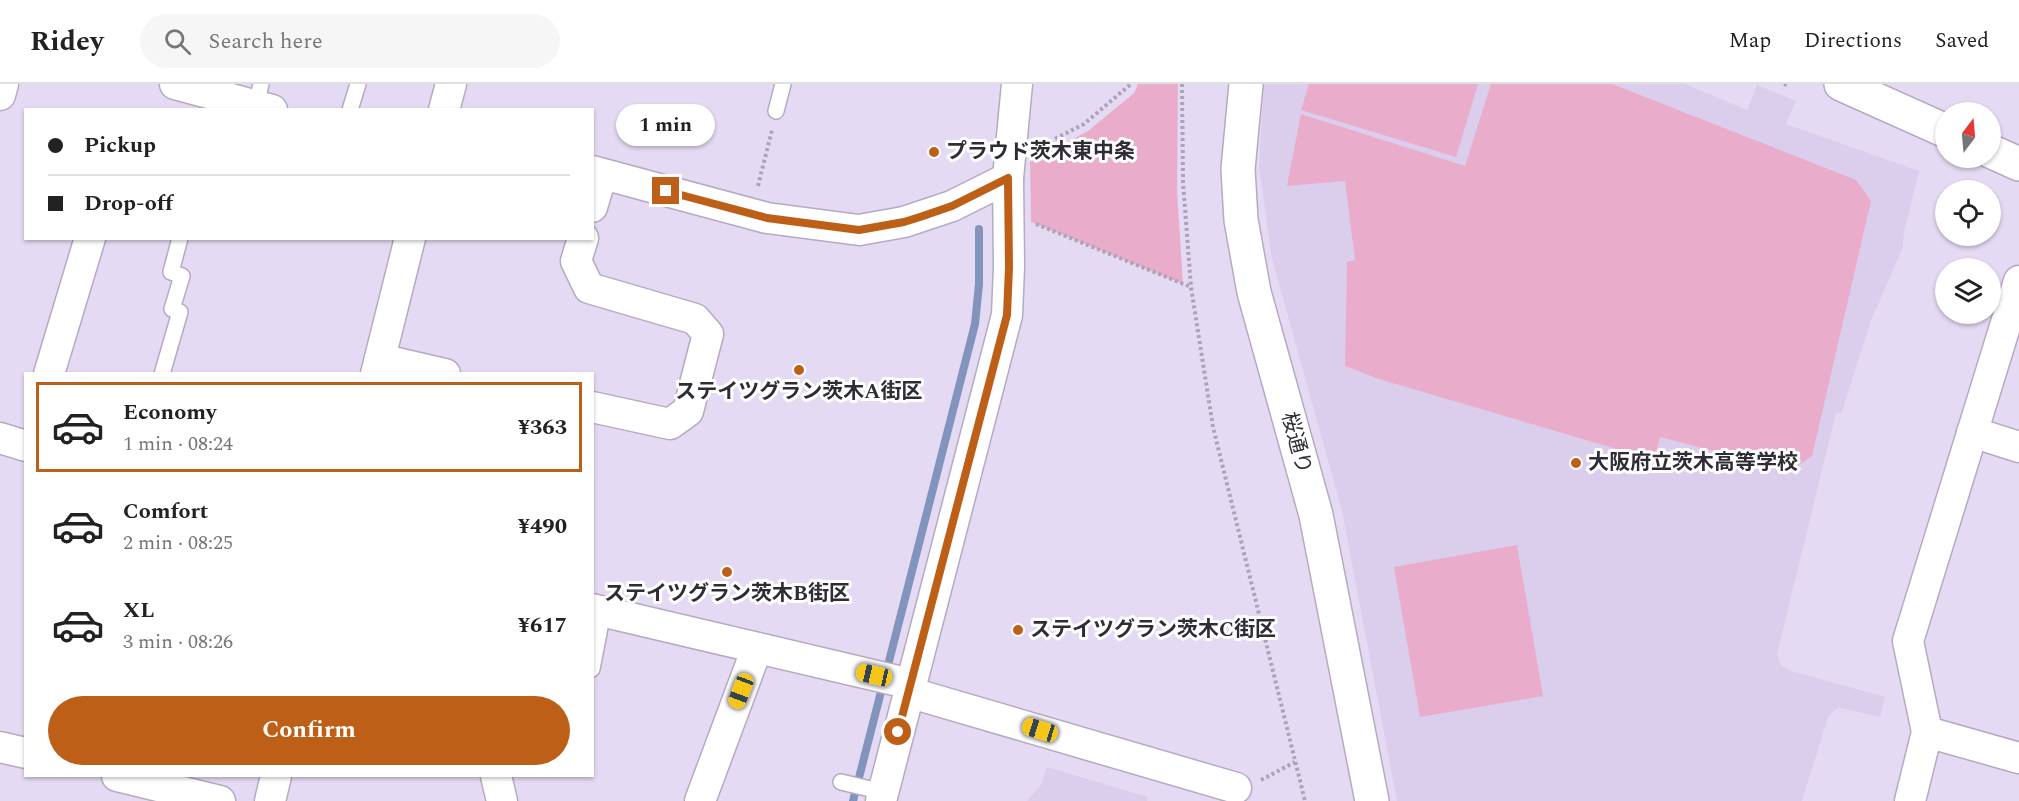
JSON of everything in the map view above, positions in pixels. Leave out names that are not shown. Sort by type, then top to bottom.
[{"type":"street","points":[[0,95],[3,84]]},
{"type":"street","points":[[175,84],[219,103],[263,100]]},
{"type":"street","points":[[444,108],[450,84]]},
{"type":"street","points":[[879,794],[897,683],[1007,315],[1008,178],[1017,84]]},
{"type":"street","name":"桜通り","points":[[1246,84],[1238,169],[1240,220],[1254,292],[1316,515],[1372,801]]},
{"type":"street","points":[[1841,84],[1935,126]]},
{"type":"street","points":[[2001,156],[2019,164]]},
{"type":"street","points":[[594,193],[597,173],[767,218],[859,230],[914,219],[952,206],[1008,178]]},
{"type":"street","points":[[49,372],[89,240]]},
{"type":"street","points":[[410,240],[378,366],[429,372]]},
{"type":"street","points":[[582,240],[576,261],[589,288],[695,319],[708,334],[688,411],[670,424],[594,407]]},
{"type":"street","points":[[1910,801],[1927,732],[1908,640],[2019,281]]},
{"type":"street","points":[[1972,432],[2019,447]]},
{"type":"street","points":[[0,438],[24,445]]},
{"type":"street","points":[[598,610],[897,683],[1236,788]]},
{"type":"street","points":[[700,801],[757,648]]},
{"type":"street","points":[[1927,732],[2019,758]]},
{"type":"street","points":[[0,747],[24,753]]},
{"type":"street","points":[[121,777],[220,801]]},
{"type":"street","points":[[270,801],[276,777]]},
{"type":"street","points":[[496,777],[501,801]]},
{"type":"lane","points":[[351,108],[358,84]]},
{"type":"lane","points":[[776,111],[783,84]]},
{"type":"lane","points":[[163,372],[180,312],[172,309],[182,276],[171,272],[179,240]]},
{"type":"lane","points":[[594,649],[598,610]]},
{"type":"lane","points":[[844,783],[879,794]]},
{"type":"path","points":[[1035,149],[1084,124],[1131,84]]},
{"type":"path","points":[[1182,84],[1183,182],[1191,287],[1213,427],[1305,801]]},
{"type":"path","points":[[751,213],[776,111]]},
{"type":"path","points":[[1036,224],[1191,287]]},
{"type":"path","points":[[1236,788],[1250,785],[1295,762]]},
{"type":"shaded area","points":[[1138,84],[1178,84],[1177,190],[1183,284],[1031,222],[1030,162],[1088,131],[1134,93]]},
{"type":"shaded area","name":"大阪府立茨木高等学校","points":[[1264,84],[1685,84],[1747,110],[1757,85],[1796,101],[1786,124],[1919,171],[1904,232],[1903,247],[1872,318],[1841,414],[1836,413],[1777,654],[1781,665],[1788,670],[1885,697],[1880,717],[1840,708],[1834,710],[1828,717],[1802,801],[1397,801],[1342,511],[1272,259],[1259,167]]},
{"type":"shaded area","points":[[1309,84],[1478,84],[1456,157],[1301,110]]},
{"type":"shaded area","points":[[1491,84],[1612,84],[1856,180],[1871,201],[1812,456],[1790,471],[1660,437],[1654,460],[1379,379],[1345,366],[1347,262],[1355,260],[1345,181],[1287,186],[1301,114],[1465,166]]},
{"type":"shaded area","points":[[1517,545],[1543,696],[1420,717],[1394,567]]},
{"type":"shaded area","points":[[1047,767],[1148,797],[1147,801],[1027,801],[1041,785]]},
{"type":"waterway","points":[[886,673],[975,324],[979,284],[979,229]]},
{"type":"waterway","points":[[853,801],[883,684]]},
{"type":"place","name":"プラウド茨木東中条","points":[[934,152]]},
{"type":"place","name":"ステイツグラン茨木A街区","points":[[799,370]]},
{"type":"place","name":"大阪府立茨木高等学校","points":[[1576,463]]},
{"type":"place","name":"ステイツグラン茨木B街区","points":[[727,572]]},
{"type":"place","name":"ステイツグラン茨木C街区","points":[[1018,630]]},
{"type":"route","points":[[666,191],[767,218],[859,230],[904,222],[952,206],[1008,178],[1007,315],[898,732]]}]
